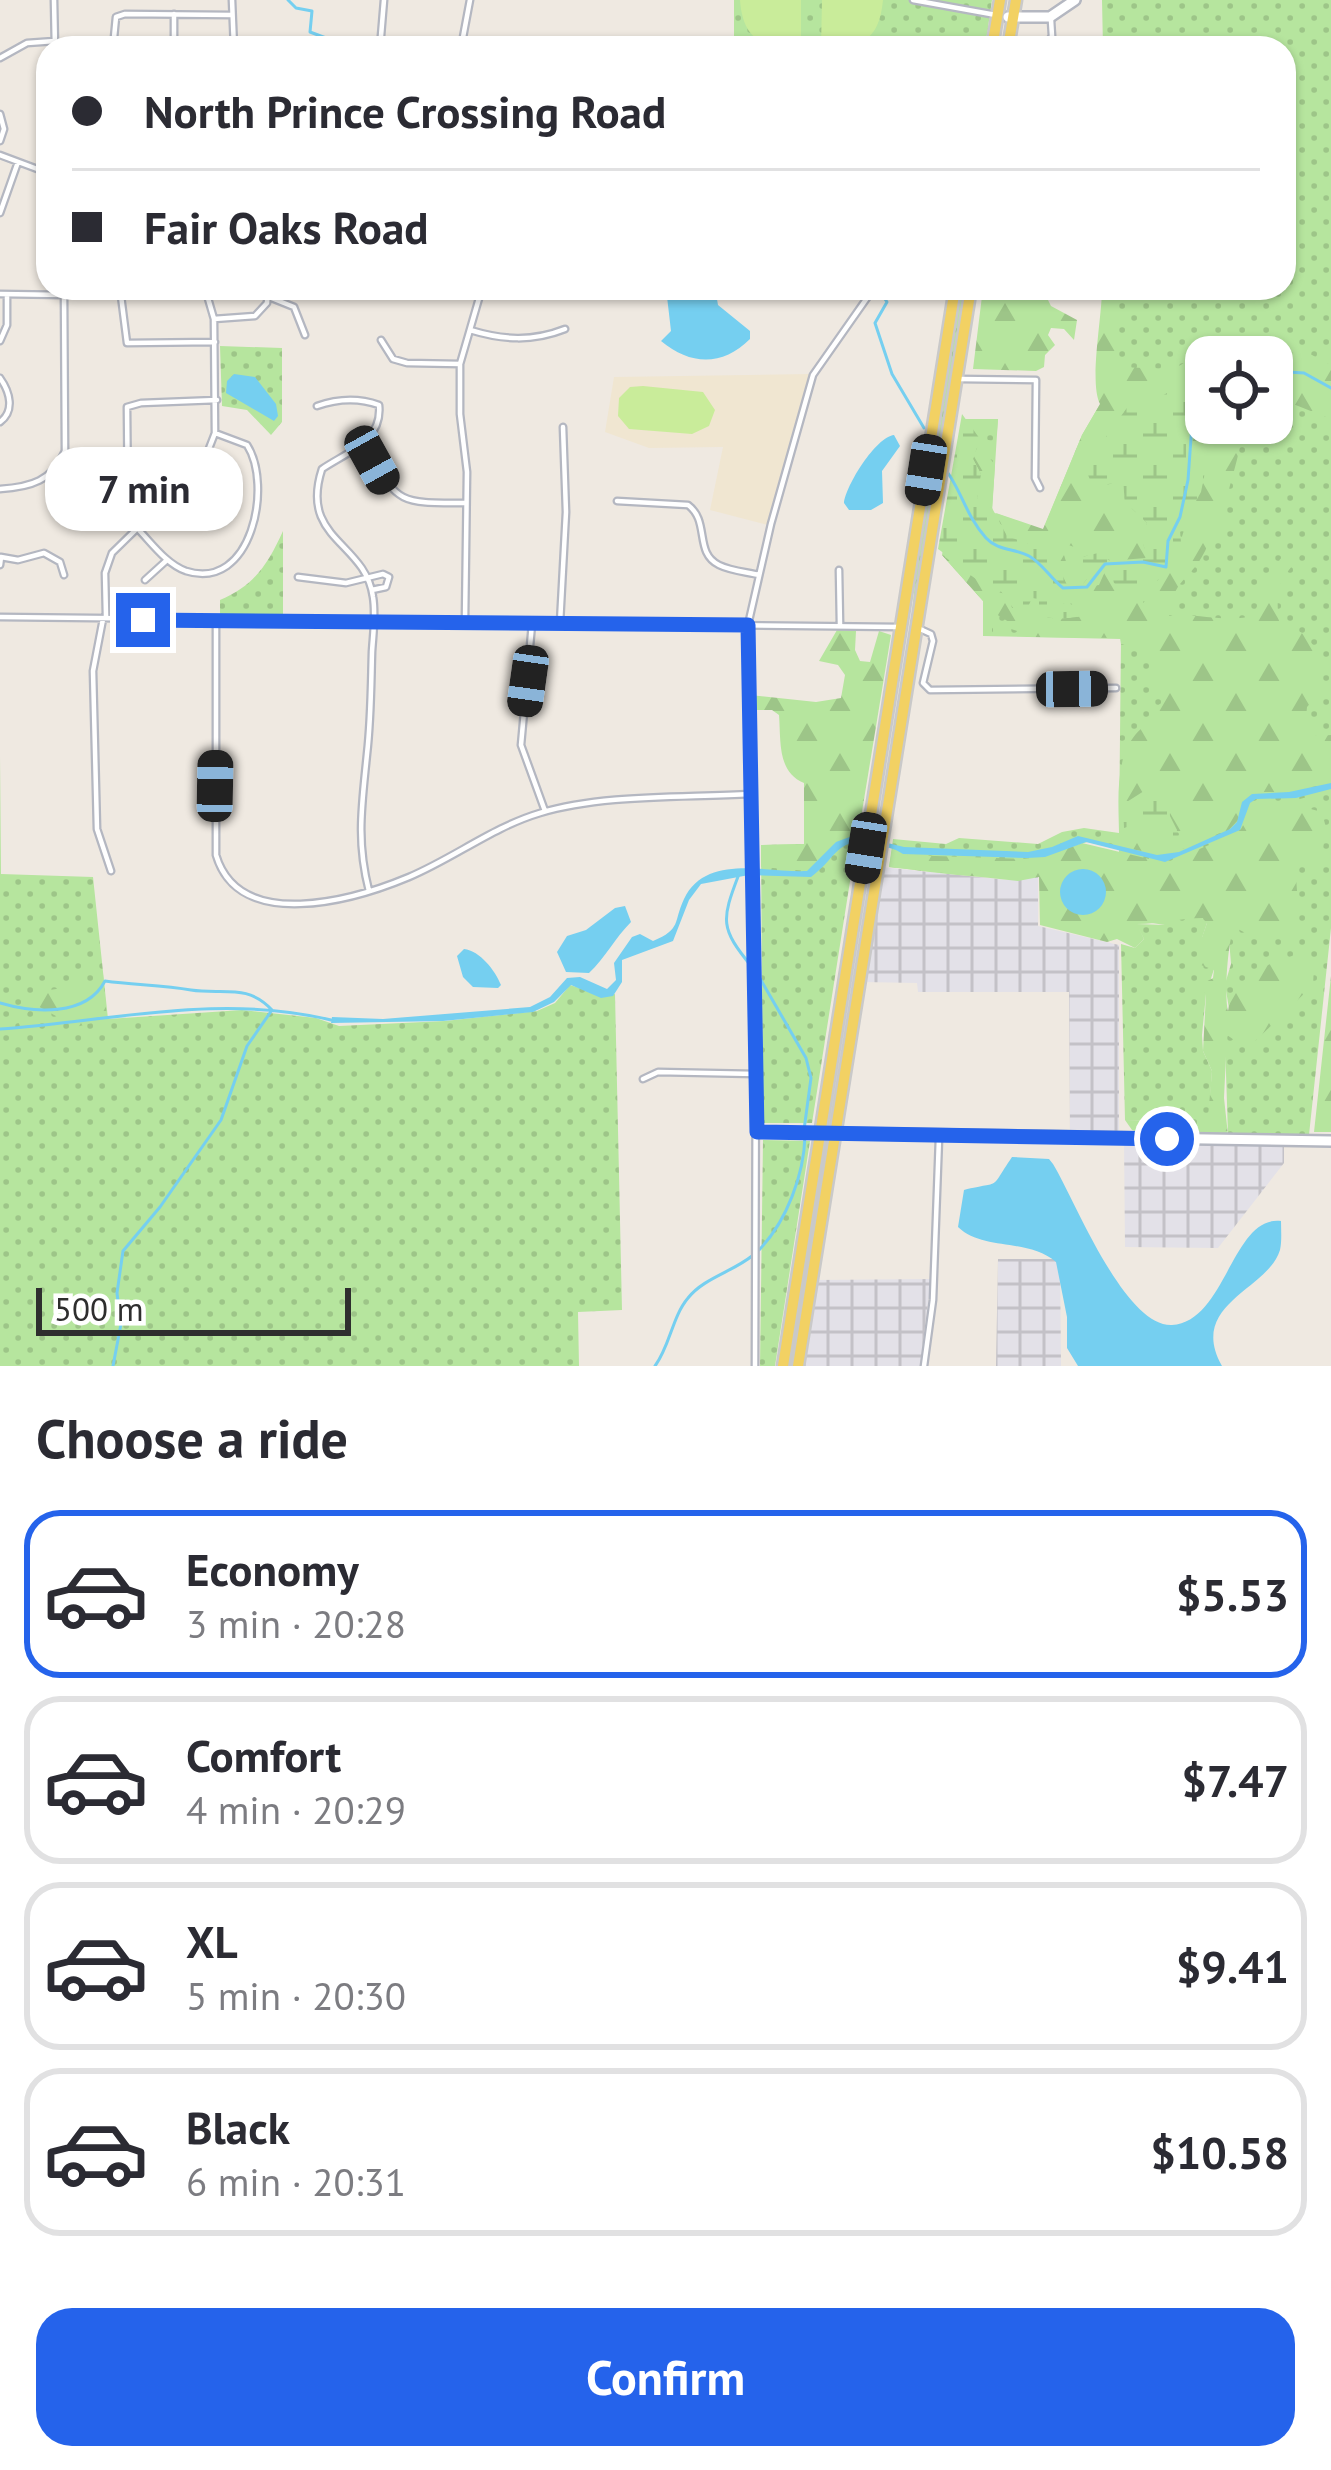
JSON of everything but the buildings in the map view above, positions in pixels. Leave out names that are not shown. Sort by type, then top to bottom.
[{"type":"main road","points":[[994,36],[1000,0]]},
{"type":"main road","points":[[1010,36],[1016,0]]},
{"type":"main road","points":[[782,1366],[953,300]]},
{"type":"main road","points":[[798,1366],[969,300]]},
{"type":"street","points":[[54,0],[55,36]]},
{"type":"street","points":[[232,0],[233,36]]},
{"type":"street","points":[[381,36],[384,0]]},
{"type":"street","points":[[462,36],[470,0]]},
{"type":"street","points":[[913,0],[1013,18],[1050,16],[1075,0]]},
{"type":"street","points":[[174,14],[174,36]]},
{"type":"street","points":[[114,36],[116,17],[232,15]]},
{"type":"street","points":[[1050,16],[1052,36]]},
{"type":"street","points":[[0,58],[36,44]]},
{"type":"street","points":[[0,114],[4,129],[0,141]]},
{"type":"street","points":[[0,155],[36,168]]},
{"type":"street","points":[[0,213],[18,162]]},
{"type":"street","points":[[0,341],[8,325],[4,294],[36,292]]},
{"type":"street","points":[[0,488],[29,486],[59,464],[67,439],[64,300]]},
{"type":"street","points":[[122,300],[127,343],[215,342]]},
{"type":"street","points":[[111,871],[97,830],[93,671],[105,619],[106,565],[115,548],[203,464],[215,433],[214,319],[208,300]]},
{"type":"street","points":[[214,319],[251,317],[260,313],[267,300]]},
{"type":"street","points":[[276,300],[294,308],[305,335]]},
{"type":"street","points":[[465,622],[460,364],[479,300]]},
{"type":"street","points":[[755,1366],[757,1074],[748,625],[815,368],[865,300]]},
{"type":"street","points":[[470,330],[524,339],[565,329]]},
{"type":"street","points":[[381,340],[393,359],[460,364]]},
{"type":"street","points":[[0,378],[10,405],[0,422]]},
{"type":"street","points":[[957,379],[1036,380],[1035,478],[1040,488]]},
{"type":"street","points":[[215,433],[239,440],[254,457],[256,512],[251,534],[234,560],[215,571],[189,572],[167,560],[135,528],[128,509],[127,407],[217,400]]},
{"type":"street","points":[[317,406],[339,400],[379,405],[379,420],[363,445],[322,469],[318,506],[328,533],[357,560],[371,590],[368,748],[358,841],[369,891]]},
{"type":"street","points":[[560,623],[566,512],[562,428]]},
{"type":"street","points":[[363,445],[391,492],[399,497],[414,502],[466,503]]},
{"type":"street","points":[[184,461],[196,470]]},
{"type":"street","points":[[51,473],[68,477],[59,464]]},
{"type":"street","points":[[182,484],[194,495]]},
{"type":"street","points":[[617,500],[685,503],[701,519],[710,559],[759,575]]},
{"type":"street","points":[[0,559],[49,554],[60,562],[64,575]]},
{"type":"street","points":[[145,580],[167,560]]},
{"type":"street","points":[[839,570],[840,625]]},
{"type":"street","points":[[298,578],[346,583],[383,574],[390,580],[371,590]]},
{"type":"street","points":[[0,617],[915,628],[926,630],[933,640],[923,683],[930,690],[1116,688]]},
{"type":"street","points":[[216,621],[214,842],[225,876],[245,896],[278,903],[369,891],[545,812],[752,794]]},
{"type":"street","points":[[532,623],[521,745],[545,812]]},
{"type":"street","points":[[643,1079],[658,1072],[757,1074]]},
{"type":"street","points":[[757,1132],[1331,1141]]},
{"type":"street","points":[[924,1366],[933,1300],[939,1135]]},
{"type":"shaded area","points":[[811,374],[768,525],[710,510],[723,447],[649,448],[605,432],[614,377]]},
{"type":"shaded area","points":[[881,867],[1008,880],[1038,877],[1038,926],[1119,945],[1119,1137],[1070,1136],[1069,992],[918,992],[917,983],[862,982]]},
{"type":"shaded area","points":[[1124,1140],[1284,1141],[1284,1163],[1218,1248],[1125,1247]]},
{"type":"shaded area","points":[[998,1259],[1060,1259],[1061,1366],[996,1366]]},
{"type":"shaded area","points":[[931,1279],[920,1366],[800,1366],[815,1280]]},
{"type":"green space","points":[[734,0],[992,0],[987,36],[734,36]]},
{"type":"green space","points":[[740,0],[801,0],[801,36],[753,36]]},
{"type":"green space","points":[[822,0],[883,0],[870,36],[821,36]]},
{"type":"green space","points":[[1102,0],[1331,0],[1331,928],[1309,1135],[1228,1135],[1225,1042],[1235,991],[1230,1015],[1225,984],[1231,964],[1229,939],[1237,916],[1207,923],[1202,938],[1214,969],[1202,1035],[1212,1071],[1208,1130],[1193,1129],[1190,1121],[1125,1120],[1121,944],[1135,948],[1144,939],[1136,924],[1165,925],[1119,918],[1119,849],[1088,842],[1068,846],[1071,866],[1026,876],[981,877],[889,867],[893,839],[1038,844],[1084,828],[1119,833],[1121,639],[983,636],[983,601],[942,555],[965,419],[998,419],[992,512],[1043,530],[1082,435],[1109,389],[1107,300],[1296,300],[1296,36],[1103,36]]},
{"type":"green space","points":[[956,300],[963,300],[912,613]]},
{"type":"green space","points":[[982,300],[1048,300],[1077,320],[1074,340],[1064,329],[1051,328],[1048,335],[1055,345],[1045,355],[1044,367],[1036,371],[973,369]]},
{"type":"green space","points":[[1101,300],[1114,300],[1117,367],[1174,369],[1185,362],[1185,404],[1174,389],[1146,406],[1140,402],[1123,415],[1112,437],[1101,486],[1123,481],[1125,502],[1147,523],[1146,559],[1124,591],[1134,597],[1147,581],[1157,581],[1174,556],[1188,512],[1194,465],[1186,461],[1187,444],[1239,444],[1225,527],[1211,534],[1199,562],[1174,595],[1169,616],[1255,615],[1278,561],[1308,544],[1280,586],[1279,621],[1302,633],[1323,656],[1321,691],[1307,707],[1305,729],[1317,736],[1331,735],[1331,783],[1260,792],[1247,798],[1239,819],[1227,832],[1168,852],[1119,846],[1124,756],[1142,728],[1158,718],[1157,706],[1165,701],[1143,646],[1121,644],[1120,638],[1035,637],[1011,629],[996,614],[992,636],[983,636],[983,601],[942,555],[993,591],[1006,594],[1012,608],[1028,607],[1031,598],[1039,599],[1039,616],[1095,614],[1053,597],[1054,591],[1099,585],[1110,560],[1093,554],[1082,557],[1072,547],[1079,571],[1087,579],[1082,585],[1067,585],[1041,548],[1007,536],[996,513],[1043,529],[1100,404]],"holes":[[[1168,784],[1169,814],[1177,830],[1168,843],[1130,826],[1144,791]]]},
{"type":"green space","points":[[220,346],[282,348],[282,422],[271,435],[247,410],[222,406]]},
{"type":"green space","points":[[1293,353],[1312,355],[1331,365],[1331,419],[1293,404]]},
{"type":"green space","points":[[1132,386],[1146,405],[1174,389],[1185,394],[1186,460],[1194,465],[1207,462],[1201,492],[1180,530],[1181,543],[1157,581],[1147,581],[1140,588],[1146,600],[1141,605],[1114,583],[1112,575],[1121,560],[1146,558],[1147,523],[1125,502],[1123,482],[1092,486],[1085,466],[1129,405],[1126,397]]},
{"type":"green space","points":[[630,387],[703,392],[715,410],[709,426],[692,434],[629,429],[618,416],[619,398]]},
{"type":"green space","points":[[962,414],[980,439],[973,459],[981,474],[977,498],[992,508],[1007,536],[1041,548],[1067,585],[1082,585],[1087,579],[1068,568],[1060,542],[1077,548],[1082,557],[1098,553],[1110,561],[1090,592],[1077,596],[1054,591],[1053,597],[1064,603],[1096,607],[1095,614],[1039,616],[1039,599],[1032,598],[1028,607],[1016,612],[1000,590],[989,593],[938,549]]},
{"type":"green space","points":[[965,419],[998,419],[997,431],[983,432],[983,439],[994,441],[989,457],[995,465],[992,508],[977,498],[981,474],[973,459],[980,439]]},
{"type":"green space","points":[[283,531],[283,618],[220,617],[220,600],[259,573]]},
{"type":"green space","points":[[837,630],[856,631],[855,650],[860,661],[870,662],[879,631],[891,635],[858,836],[829,849],[807,871],[761,867],[761,845],[804,844],[804,783],[785,764],[779,715],[772,710],[750,710],[750,695],[816,702],[841,698],[845,675],[838,665],[819,661]]},
{"type":"green space","points":[[882,678],[812,1123],[763,1123],[761,845],[804,844],[804,702],[856,702]]},
{"type":"green space","points":[[0,756],[1,874],[93,877],[108,1019],[242,1010],[316,1018],[339,1026],[445,1021],[537,1011],[555,1003],[570,985],[604,996],[615,994],[622,1310],[578,1312],[579,1366],[0,1366]]},
{"type":"green space","points":[[1169,783],[1170,820],[1179,834],[1177,840],[1150,841],[1130,826],[1124,828],[1122,805]]},
{"type":"green space","points":[[1318,794],[1322,804],[1307,808],[1322,812],[1326,828],[1321,860],[1301,864],[1296,877],[1300,932],[1259,940],[1234,927],[1232,934],[1228,1011],[1239,987],[1258,970],[1308,951],[1314,966],[1313,985],[1247,1049],[1227,1035],[1224,1098],[1228,1135],[1145,1135],[1132,1130],[1125,1120],[1190,1121],[1193,1129],[1207,1129],[1212,1071],[1203,1051],[1206,994],[1202,984],[1213,978],[1214,970],[1201,965],[1200,943],[1207,923],[1203,918],[1137,924],[1144,939],[1135,948],[1117,939],[1107,942],[1040,925],[1039,877],[1018,881],[889,867],[892,850],[906,855],[1022,859],[1082,843],[1166,863],[1233,835],[1255,803],[1278,805]]},
{"type":"green space","points":[[103,974],[107,1019],[76,1027],[34,1004],[26,1015],[28,1030],[21,1031],[18,1019],[32,993],[92,983]]},
{"type":"green space","points":[[1331,976],[1331,1132],[1314,1132]]},
{"type":"green space","points":[[763,1140],[810,1141],[775,1366],[760,1366]]},
{"type":"water","points":[[667,300],[717,300],[750,331],[750,339],[729,354],[707,360],[684,355],[661,341],[671,331]]},
{"type":"water","points":[[234,374],[255,377],[276,404],[274,421],[226,393],[227,381]]},
{"type":"water","points":[[894,435],[900,446],[882,471],[883,503],[871,510],[849,510],[844,503],[856,474],[879,444]]},
{"type":"water","points":[[1331,783],[1331,789],[1296,798],[1256,799],[1240,830],[1165,862],[1086,842],[1045,857],[1027,858],[903,854],[875,844],[852,843],[811,877],[749,875],[701,884],[689,900],[673,941],[622,960],[622,982],[613,996],[601,998],[571,985],[554,1002],[533,1012],[443,1021],[331,1023],[332,1017],[383,1019],[530,1007],[550,997],[567,978],[580,977],[607,989],[616,980],[614,963],[632,937],[640,934],[653,941],[669,933],[684,899],[707,876],[739,868],[807,871],[836,842],[855,835],[904,847],[1028,852],[1078,836],[1157,855],[1179,852],[1230,829],[1242,802],[1252,794]]},
{"type":"water","points":[[1083,869],[1099,876],[1106,892],[1099,908],[1083,915],[1067,908],[1060,892],[1067,876]]},
{"type":"water","points":[[625,906],[631,922],[595,967],[589,973],[566,972],[557,952],[567,936]]},
{"type":"water","points":[[464,949],[486,962],[501,985],[498,988],[473,987],[463,977],[457,956]]},
{"type":"water","points":[[1012,1157],[1049,1159],[1119,1284],[1154,1320],[1172,1325],[1205,1307],[1251,1234],[1264,1224],[1281,1221],[1280,1250],[1273,1264],[1233,1300],[1215,1327],[1214,1345],[1222,1366],[1078,1366],[1067,1348],[1067,1317],[1056,1262],[1032,1250],[980,1239],[958,1227],[964,1190],[994,1183]]},
{"type":"waterway","points":[[288,0],[296,8],[312,11],[310,32],[321,36]]},
{"type":"waterway","points":[[886,300],[875,323],[892,374],[924,428]]},
{"type":"waterway","points":[[1293,372],[1331,388]]},
{"type":"waterway","points":[[948,473],[986,538],[1034,559],[1063,588],[1087,587],[1105,564],[1143,562],[1166,567],[1168,541],[1180,517],[1188,480],[1191,444]]},
{"type":"waterway","points":[[739,874],[727,924],[752,967]]},
{"type":"waterway","points":[[758,975],[806,1058],[811,1078],[804,1130]]},
{"type":"waterway","points":[[0,1003],[58,1009],[85,1001],[105,981],[244,993],[272,1010],[247,1046],[221,1120],[123,1251],[117,1293],[121,1324],[113,1366]]},
{"type":"waterway","points":[[0,1029],[207,1009],[290,1012],[331,1020]]},
{"type":"waterway","points":[[759,1250],[792,1196],[805,1136]]},
{"type":"waterway","points":[[655,1366],[688,1298],[752,1256]]},
{"type":"route","points":[[143,620],[748,625],[757,1132],[1167,1139]]}]
